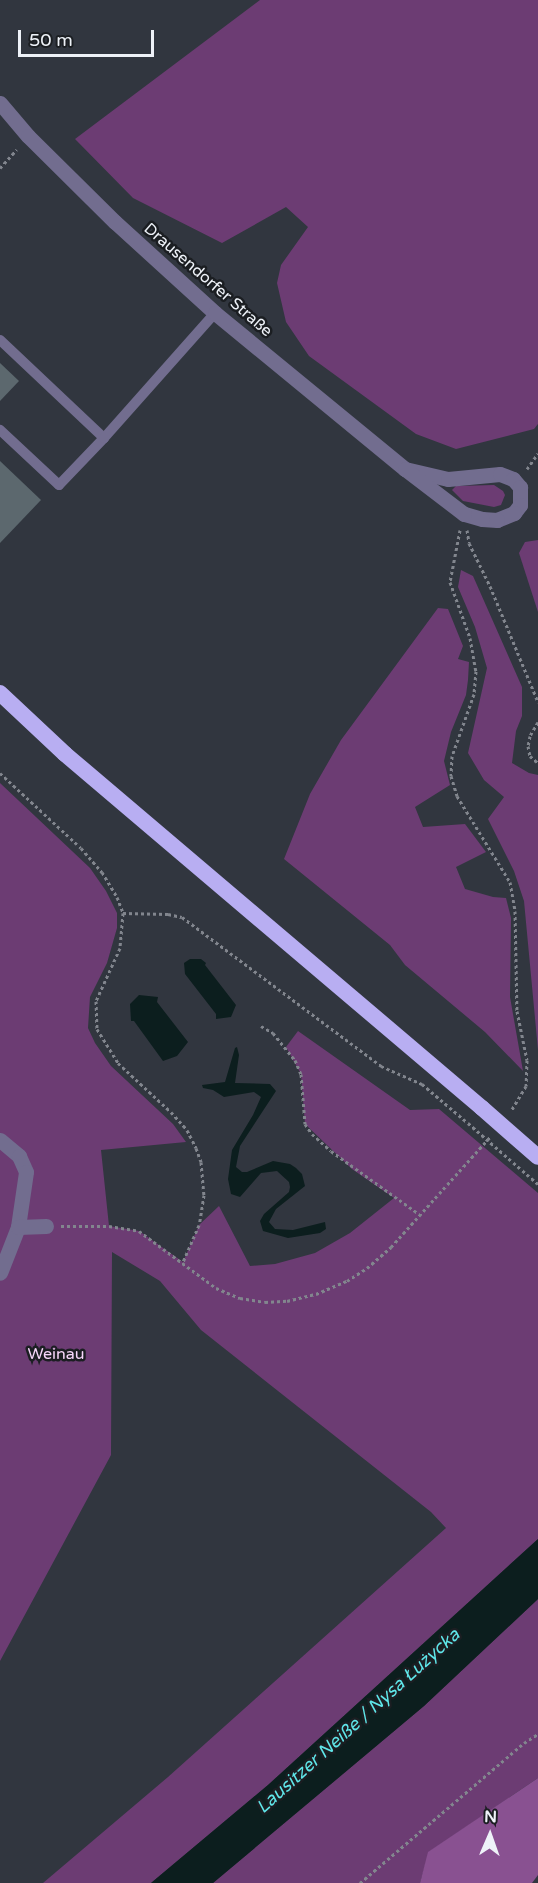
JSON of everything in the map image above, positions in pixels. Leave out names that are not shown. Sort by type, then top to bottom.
[{"type":"highway","points":[[0,693],[65,754],[538,1157]]},
{"type":"street","name":"Drausendorfer Straße","points":[[0,103],[28,136],[115,222],[215,313],[405,468],[464,514],[489,520],[509,516],[520,505],[519,486],[513,479],[500,474],[448,479],[405,468]]},
{"type":"street","points":[[0,1140],[19,1156],[26,1172],[18,1227],[0,1273]]},
{"type":"street","points":[[18,1227],[46,1227]]},
{"type":"lane","points":[[0,430],[59,485],[215,313]]},
{"type":"lane","points":[[0,340],[104,438]]},
{"type":"path","points":[[0,168],[28,136]]},
{"type":"path","points":[[464,514],[469,543],[490,586],[538,702]]},
{"type":"path","points":[[464,514],[450,582],[470,638],[476,671],[474,694],[452,756],[451,776],[457,796],[510,882],[516,911],[517,1011],[527,1060],[526,1086],[509,1116]]},
{"type":"path","points":[[538,722],[530,736],[528,746],[530,756],[538,763]]},
{"type":"path","points":[[0,773],[88,856],[112,888],[123,913],[120,948],[96,1001],[97,1029],[118,1063],[171,1112],[187,1130],[196,1148],[201,1162],[204,1195],[199,1224],[183,1262]]},
{"type":"path","points":[[123,913],[168,914],[182,917],[381,1066],[422,1084],[538,1184]]},
{"type":"path","points":[[261,1026],[273,1033],[295,1060],[300,1074],[305,1124],[312,1134],[331,1151],[419,1214]]},
{"type":"path","points":[[46,1227],[109,1226],[139,1231],[216,1288],[240,1298],[265,1302],[287,1301],[316,1294],[347,1281],[367,1269],[391,1247],[481,1148]]},
{"type":"path","points":[[360,1883],[515,1750],[538,1734]]},
{"type":"green space","points":[[260,0],[538,0],[538,424],[534,429],[456,449],[416,434],[309,356],[286,322],[277,283],[281,265],[308,227],[286,207],[222,243],[133,198],[75,139]]},
{"type":"green space","points":[[494,485],[505,495],[501,505],[494,507],[463,501],[452,490],[456,486]]},
{"type":"green space","points":[[538,540],[538,612],[519,553],[525,542]]},
{"type":"green space","points":[[461,570],[473,576],[522,687],[522,716],[516,731],[512,763],[529,773],[538,775],[538,1050],[524,901],[514,871],[488,819],[504,797],[484,780],[468,753],[487,668],[475,627],[458,587]]},
{"type":"green space","points":[[438,608],[448,609],[463,646],[458,659],[469,662],[468,680],[466,695],[451,732],[444,761],[450,785],[415,807],[423,827],[465,824],[486,852],[456,867],[465,889],[493,897],[506,898],[511,918],[510,997],[523,1071],[485,1032],[405,965],[390,945],[284,859],[310,794],[341,740]]},
{"type":"green space","name":"Weinau","points":[[0,783],[90,868],[106,891],[117,913],[117,928],[107,963],[90,997],[88,1028],[111,1066],[173,1124],[186,1142],[101,1150],[109,1226],[139,1231],[183,1262],[199,1225],[219,1206],[250,1266],[275,1264],[315,1253],[350,1233],[394,1198],[352,1169],[305,1124],[301,1074],[286,1047],[298,1031],[410,1110],[439,1109],[538,1193],[538,1539],[268,1785],[151,1883],[43,1883],[168,1777],[446,1528],[431,1512],[201,1330],[160,1281],[112,1252],[111,1455],[0,1661]]},
{"type":"green space","points":[[538,1599],[538,1778],[429,1852],[420,1883],[213,1883],[424,1706]]},
{"type":"shaded area","points":[[538,1778],[538,1875],[532,1883],[420,1883],[428,1852]]},
{"type":"water","points":[[190,959],[201,959],[206,963],[205,965],[236,1005],[231,1017],[216,1019],[216,1014],[185,974],[184,963]]},
{"type":"water","points":[[139,995],[158,997],[157,1002],[188,1042],[177,1056],[163,1061],[134,1021],[131,1021],[130,1004]]},
{"type":"water","points":[[237,1047],[239,1055],[235,1083],[270,1084],[276,1091],[240,1146],[236,1167],[242,1172],[247,1172],[273,1161],[290,1164],[296,1168],[302,1174],[305,1186],[276,1209],[269,1222],[275,1229],[293,1230],[325,1222],[326,1229],[320,1233],[288,1238],[263,1231],[260,1221],[264,1214],[289,1192],[289,1182],[277,1171],[261,1173],[240,1197],[231,1194],[228,1179],[232,1150],[261,1097],[254,1092],[224,1097],[213,1090],[203,1088],[202,1085],[225,1082]]},
{"type":"water","name":"Lausitzer Neiße / Nysa Łużycka","points":[[538,1539],[538,1599],[424,1706],[213,1883],[151,1883],[268,1785]]},
{"type":"building","points":[[0,363],[19,381],[0,401]]},
{"type":"building","points":[[0,461],[41,500],[0,543]]}]
